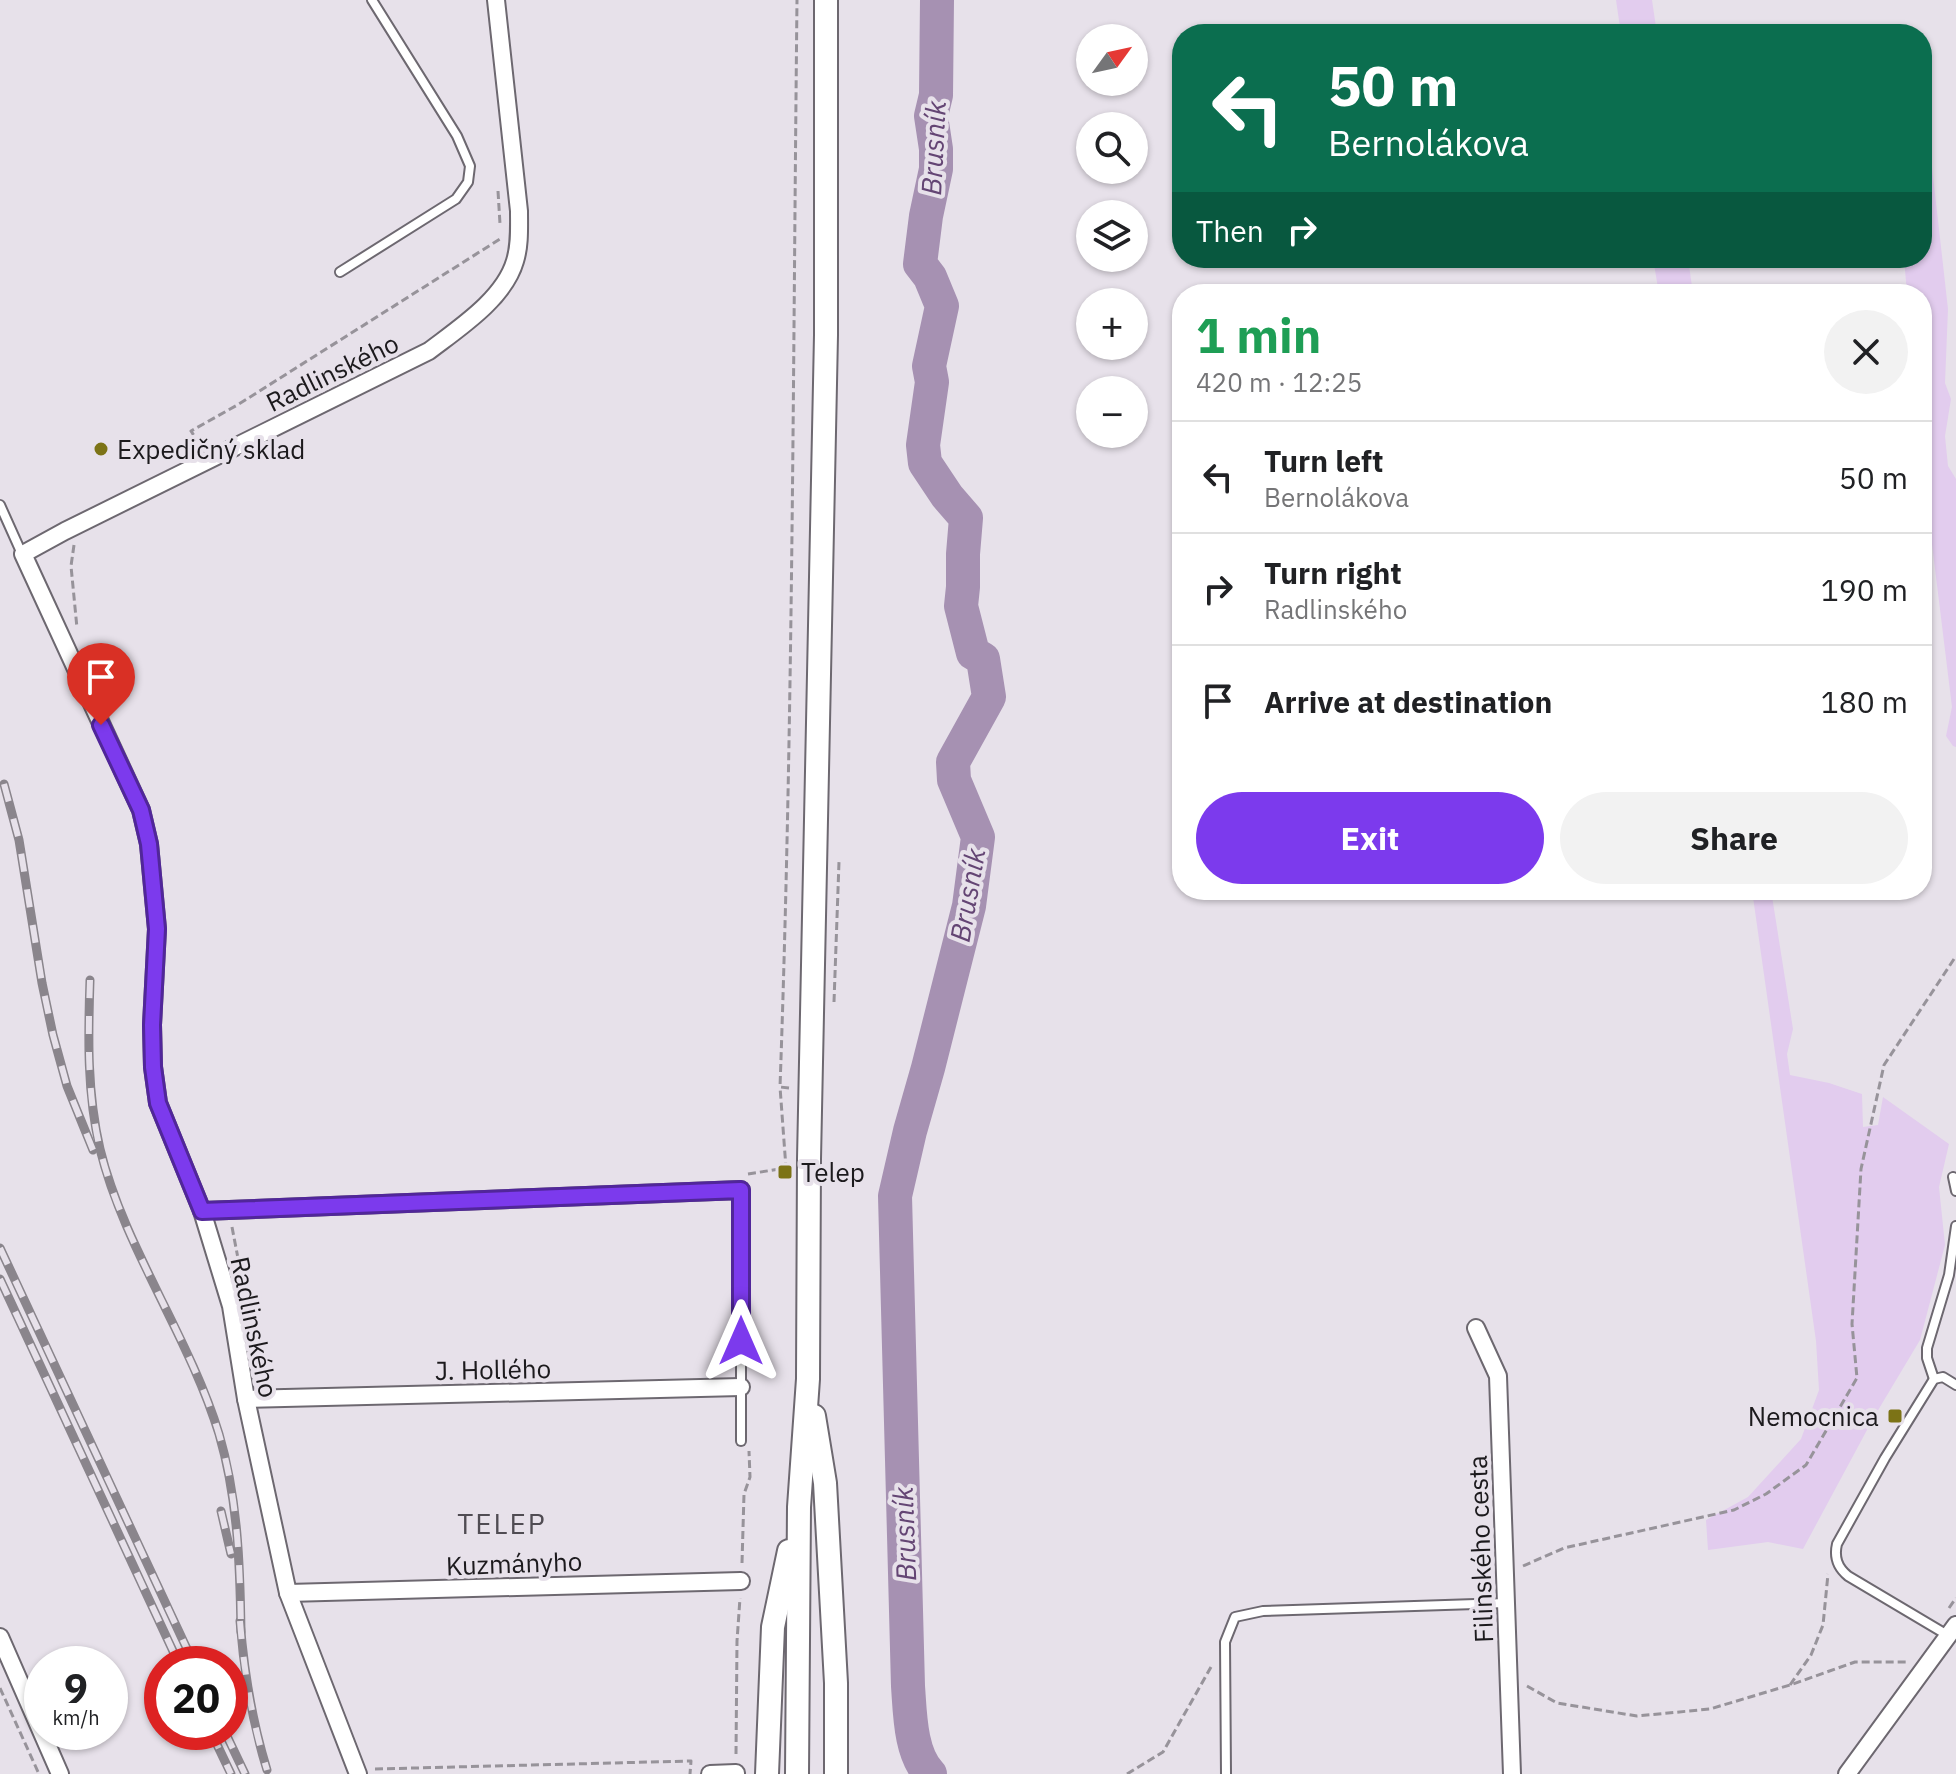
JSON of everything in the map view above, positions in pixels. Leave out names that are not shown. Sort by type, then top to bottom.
[{"type":"main road","points":[[797,1774],[799,1507],[808,1379],[809,1159],[826,335],[826,0]]},
{"type":"main road","points":[[808,1379],[825,1483],[836,1683],[836,1774]]},
{"type":"main road","points":[[767,1774],[773,1627],[799,1507]]},
{"type":"street","name":"Radlinského","points":[[358,1774],[288,1593],[246,1399],[231,1306],[202,1211],[158,1103],[152,1025],[157,929],[149,844],[141,810],[23,554],[429,351],[462,327],[505,282],[517,251],[519,211],[496,0]]},
{"type":"street","points":[[202,1211],[741,1190]]},
{"type":"street","name":"Filinského cesta","points":[[1476,1328],[1498,1376],[1512,1774]]},
{"type":"street","name":"J. Hollého","points":[[246,1399],[741,1387]]},
{"type":"street","name":"Kuzmányho","points":[[288,1593],[741,1581]]},
{"type":"street","points":[[1847,1774],[1952,1630]]},
{"type":"street","points":[[0,1637],[60,1774]]},
{"type":"street","points":[[710,1774],[736,1773]]},
{"type":"lane","points":[[340,272],[456,199],[468,182],[470,166],[457,136],[372,0]]},
{"type":"lane","points":[[0,505],[23,554]]},
{"type":"lane","points":[[1953,1177],[1956,1191]]},
{"type":"lane","points":[[741,1190],[741,1441]]},
{"type":"lane","points":[[1934,1379],[1927,1348],[1949,1275],[1956,1226]]},
{"type":"lane","points":[[1952,1630],[1848,1576],[1838,1565],[1836,1557],[1837,1544],[1934,1379],[1943,1377],[1956,1385]]},
{"type":"lane","points":[[1226,1774],[1225,1642],[1235,1617],[1263,1611],[1507,1603]]},
{"type":"path","points":[[498,190],[500,222]]},
{"type":"path","points":[[210,460],[191,431],[239,404],[501,238]]},
{"type":"path","points":[[78,525],[71,566],[78,637]]},
{"type":"path","points":[[1505,1574],[1564,1548],[1734,1510],[1766,1494],[1806,1465],[1857,1378],[1852,1324],[1861,1169],[1884,1065],[1956,956]]},
{"type":"path","points":[[751,1174],[786,1168],[780,1087]]},
{"type":"path","points":[[228,1209],[242,1282]]},
{"type":"path","points":[[736,1773],[737,1641],[744,1494],[750,1477],[747,1445],[741,1441]]},
{"type":"path","points":[[1790,1685],[1811,1655],[1823,1625],[1829,1567],[1836,1557]]},
{"type":"path","points":[[1127,1774],[1163,1752],[1225,1642]]},
{"type":"path","points":[[1509,1676],[1557,1703],[1637,1716],[1710,1709],[1855,1662],[1909,1662]]},
{"type":"path","points":[[0,1688],[39,1774]]},
{"type":"path","points":[[377,1774],[375,1769],[691,1761],[690,1774]]},
{"type":"shaded area","points":[[1616,0],[1652,0],[1656,24],[1620,24]]},
{"type":"shaded area","points":[[1932,167],[1948,309],[1945,383],[1951,399],[1945,436],[1948,466],[1956,479],[1956,747],[1946,736],[1952,707],[1932,544],[1932,284],[1906,284],[1905,268],[1932,268]]},
{"type":"shaded area","points":[[1655,268],[1689,268],[1692,284],[1657,284]]},
{"type":"shaded area","points":[[1753,900],[1773,900],[1793,1029],[1787,1054],[1790,1075],[1862,1094],[1863,1127],[1878,1125],[1883,1097],[1949,1144],[1939,1187],[1945,1245],[1920,1340],[1874,1417],[1803,1549],[1768,1542],[1708,1550],[1706,1520],[1748,1497],[1801,1439],[1819,1390],[1816,1341]]},
{"type":"waterway","name":"Brusník","points":[[930,1774],[918,1756],[908,1686],[895,1196],[969,906],[978,837],[954,780],[953,762],[989,697],[983,659],[973,653],[961,606],[966,518],[925,463],[923,445],[932,382],[929,366],[942,306],[930,277],[920,264],[936,169],[931,116],[936,95],[937,0]]},
{"type":"railway","points":[[4,784],[19,840],[53,1035],[67,1086],[93,1150]]},
{"type":"railway","points":[[90,980],[91,1086],[100,1149],[124,1221],[191,1362],[219,1434],[234,1508],[241,1632]]},
{"type":"railway","points":[[0,1248],[186,1646]]},
{"type":"railway","points":[[0,1279],[171,1646]]},
{"type":"railway","points":[[221,1511],[231,1554]]},
{"type":"railway","points":[[240,1621],[249,1696],[267,1770]]},
{"type":"railway","points":[[220,1750],[231,1774]]},
{"type":"railway","points":[[234,1750],[245,1774]]},
{"type":"place","name":"Expedičný sklad","points":[[101,449]]},
{"type":"place","name":"Telep","points":[[785,1172]]},
{"type":"place","name":"Nemocnica","points":[[1895,1416]]},
{"type":"district","name":"TELEP","points":[[502,1523]]},
{"type":"route","points":[[101,725],[141,810],[149,844],[157,929],[152,1025],[158,1103],[202,1211],[741,1190],[741,1341]]}]
